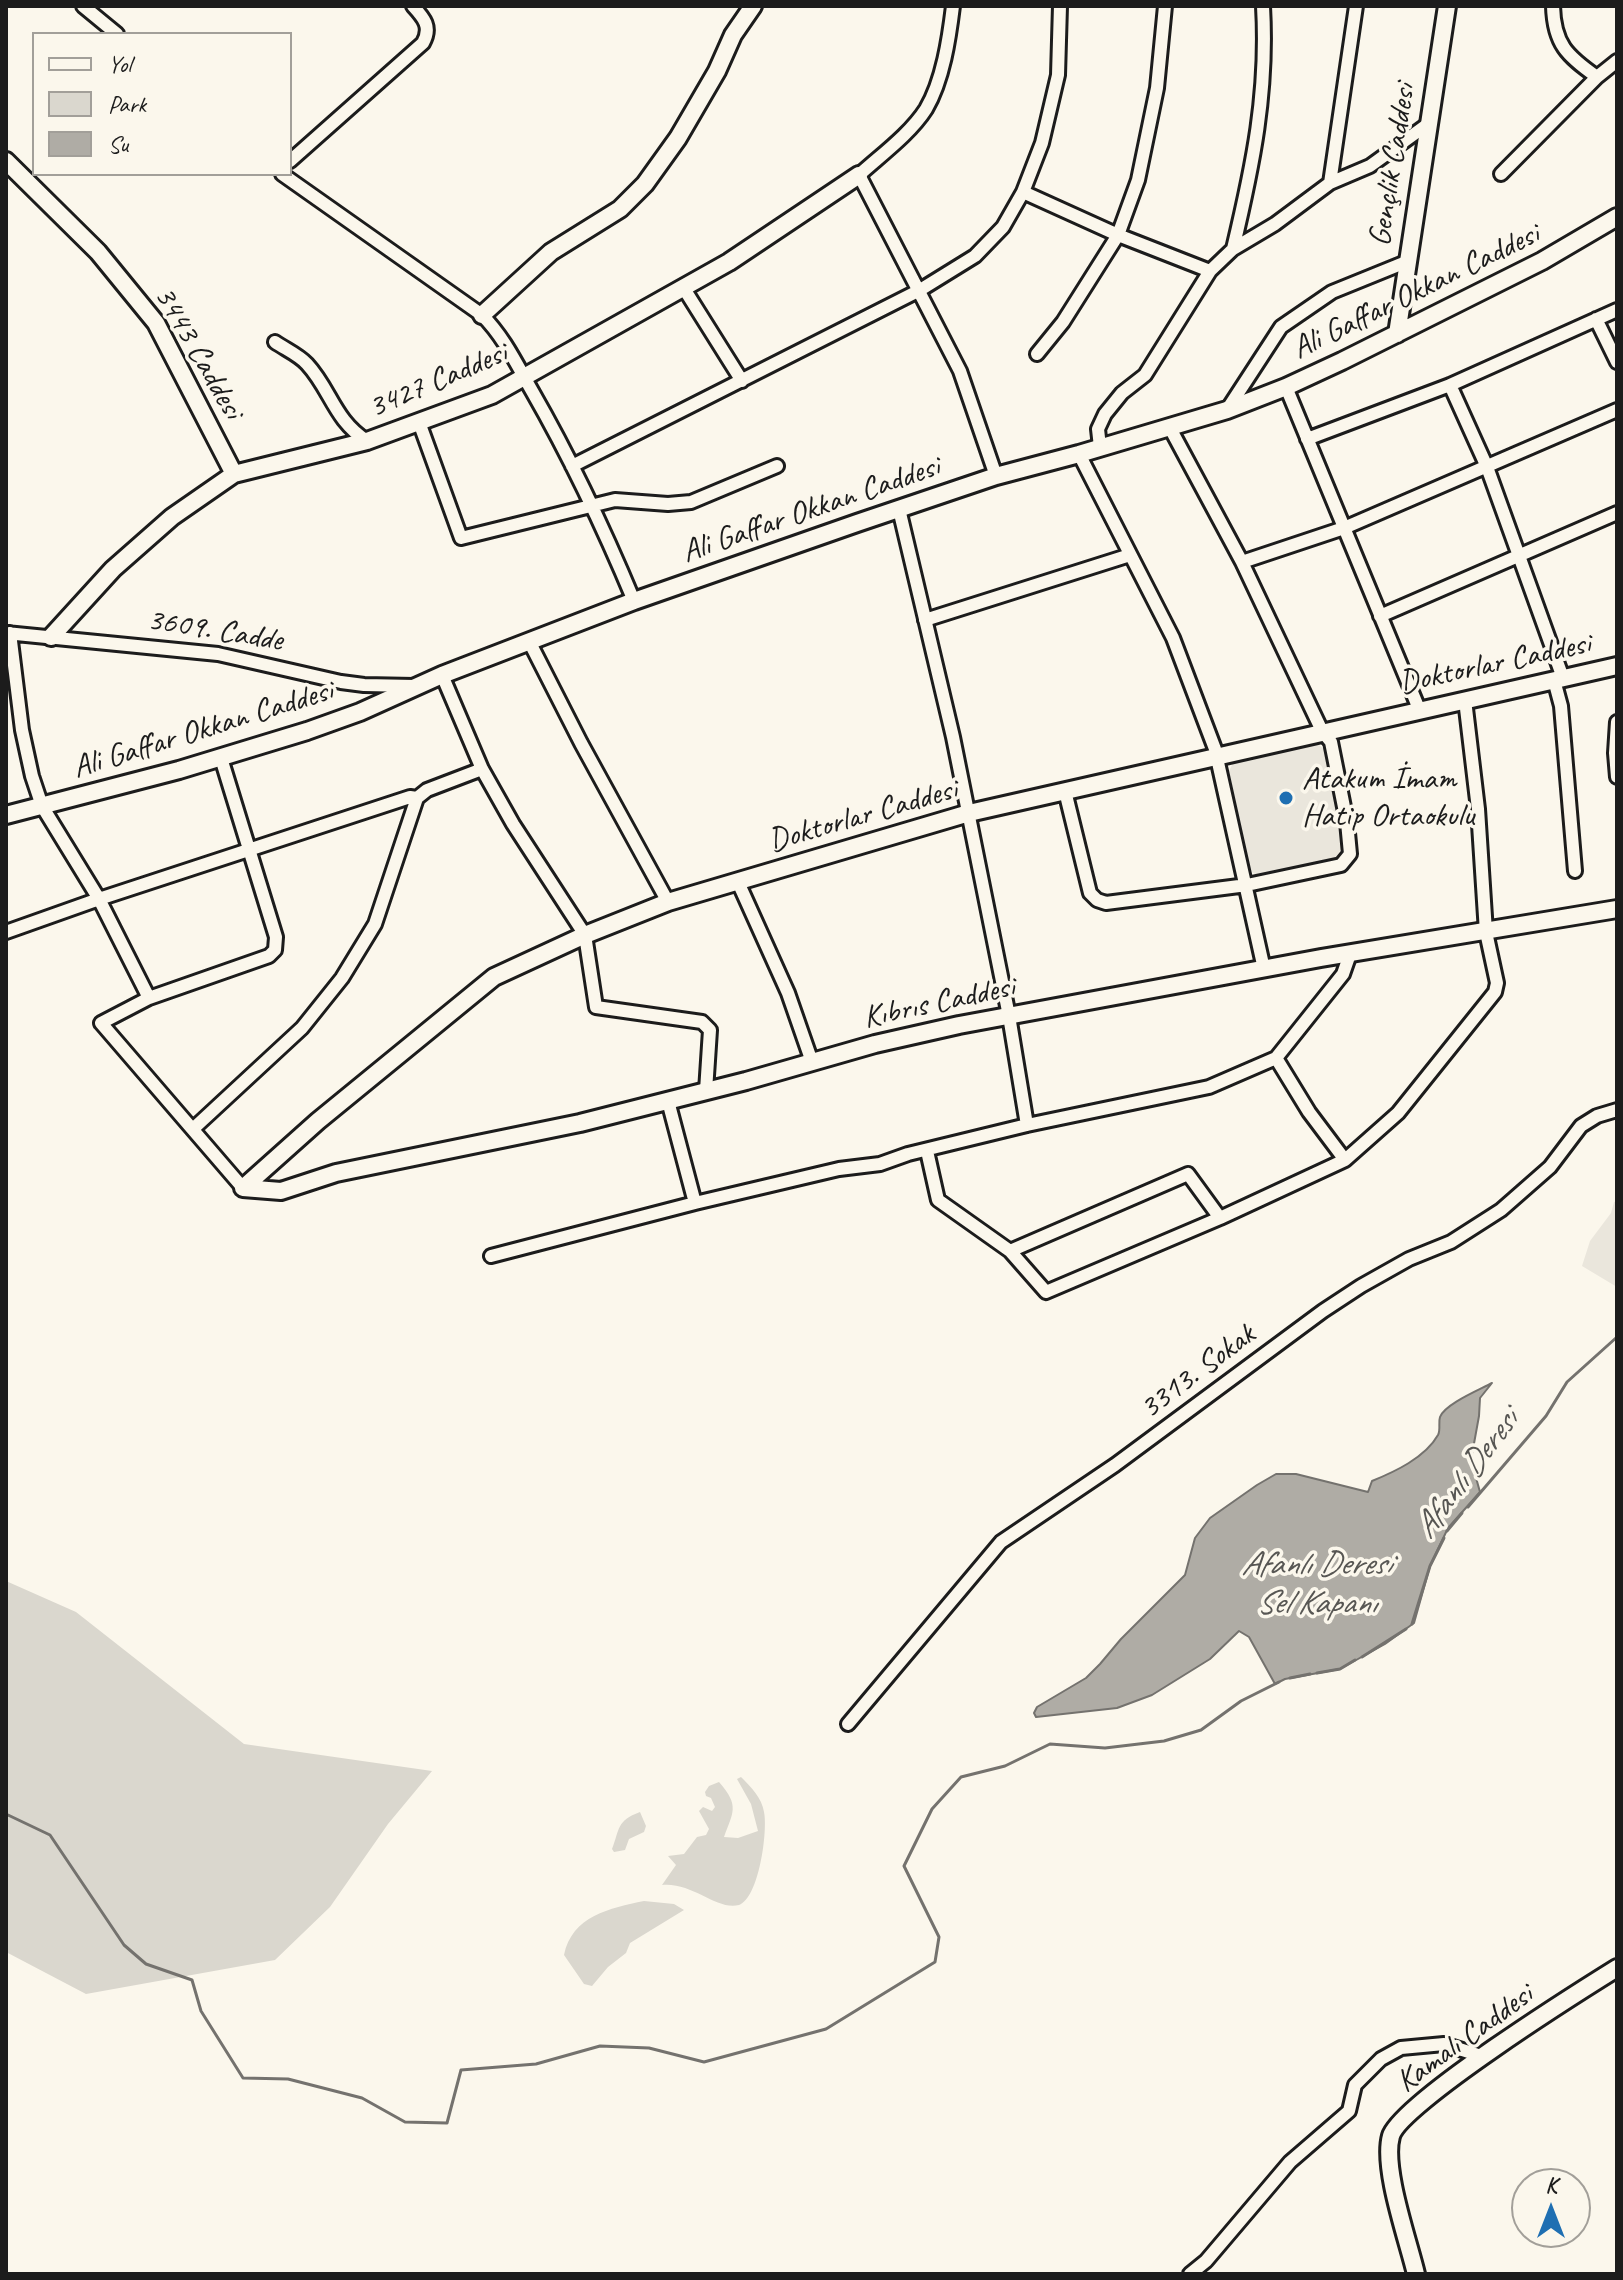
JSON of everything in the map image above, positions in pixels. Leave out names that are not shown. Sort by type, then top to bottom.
[{"type":"street","points":[[83,6],[115,32]]},
{"type":"street","points":[[292,159],[423,43],[428,34],[427,24],[413,6]]},
{"type":"street","points":[[482,315],[551,252],[620,209],[645,184],[678,138],[717,71],[733,35],[753,6]]},
{"type":"street","points":[[953,6],[949,37],[925,109],[859,175],[960,371],[996,476]]},
{"type":"street","points":[[572,466],[920,290],[975,256],[1003,227],[1023,192],[1042,143],[1058,75],[1060,6]]},
{"type":"street","points":[[1037,354],[1063,322],[1118,235],[1138,180],[1157,88],[1165,6]]},
{"type":"street","points":[[1233,249],[1260,127],[1266,46],[1263,6]]},
{"type":"street","points":[[1330,183],[1356,25],[1356,6]]},
{"type":"street","name":"Gençlik Caddesi","points":[[1397,334],[1447,6]]},
{"type":"street","points":[[1553,6],[1555,33],[1561,46],[1577,63],[1597,77]]},
{"type":"street","points":[[1501,174],[1597,77],[1617,61]]},
{"type":"street","points":[[1100,447],[1098,429],[1105,414],[1122,393],[1145,375],[1210,271],[1233,249],[1275,224],[1330,183],[1370,166],[1428,124]]},
{"type":"street","name":"3443 Caddesi","points":[[6,161],[98,252],[156,323],[234,474]]},
{"type":"street","name":"3427 Caddesi","points":[[51,637],[113,569],[172,517],[234,474],[367,441],[492,395],[729,262],[859,175]]},
{"type":"street","points":[[285,176],[482,315],[497,329],[593,506],[634,601]]},
{"type":"street","points":[[1023,192],[1118,235],[1210,271]]},
{"type":"street","name":"Ali Gaffar Okkan Caddesi","points":[[6,815],[221,758],[360,712],[414,686],[634,601],[996,476],[1227,410],[1286,387],[1397,334],[1542,261],[1617,217]]},
{"type":"street","points":[[1227,410],[1281,327],[1332,292],[1406,262]]},
{"type":"street","points":[[683,287],[742,381]]},
{"type":"street","points":[[1307,439],[1450,385],[1617,310]]},
{"type":"street","points":[[1596,319],[1617,362]]},
{"type":"street","points":[[275,342],[307,364],[353,432],[367,441]]},
{"type":"street","points":[[1450,385],[1487,467],[1559,679],[1575,871]]},
{"type":"street","points":[[1286,387],[1419,709]]},
{"type":"street","points":[[1242,562],[1344,528],[1617,410]]},
{"type":"street","points":[[419,422],[461,538],[615,500],[668,504],[691,502],[777,466]]},
{"type":"street","points":[[1065,791],[1090,893],[1106,903],[1247,885],[1341,865],[1350,854],[1331,742],[1322,731],[1242,562],[1170,428]]},
{"type":"street","points":[[1079,454],[1173,638],[1217,755],[1264,969]]},
{"type":"street","points":[[899,509],[969,813],[1027,1125]]},
{"type":"street","points":[[1380,616],[1617,513]]},
{"type":"street","points":[[925,620],[1130,555]]},
{"type":"street","points":[[8,633],[22,730],[42,806],[99,899],[149,998]]},
{"type":"street","name":"3609. Cadde","points":[[8,633],[218,654],[364,685],[414,686]]},
{"type":"street","points":[[529,641],[668,902]]},
{"type":"street","name":"Doktorlar Caddesi","points":[[243,1188],[318,1121],[494,977],[585,935],[668,902],[969,813],[1617,666]]},
{"type":"street","points":[[442,675],[482,769],[513,824],[585,935],[596,1007],[702,1022],[710,1030],[706,1091]]},
{"type":"street","points":[[927,1151],[938,1200],[1010,1251],[1046,1292],[1220,1218],[1345,1160],[1398,1113],[1491,1001],[1497,983],[1486,932],[1478,809],[1465,700]]},
{"type":"street","points":[[1617,722],[1617,777]]},
{"type":"street","points":[[221,758],[276,937],[275,950],[269,956],[149,998],[101,1023],[243,1188]]},
{"type":"street","points":[[194,1128],[302,1028],[342,978],[375,924],[417,798],[427,790],[482,769]]},
{"type":"street","points":[[6,932],[410,797],[417,798]]},
{"type":"street","points":[[738,882],[788,993],[812,1062]]},
{"type":"street","name":"Kıbrıs Caddesi","points":[[243,1188],[281,1191],[336,1173],[566,1126],[875,1044],[1009,1016],[1617,909]]},
{"type":"street","points":[[491,1256],[839,1169],[880,1164],[908,1154],[1027,1125],[1209,1087],[1276,1058],[1343,974],[1350,954]]},
{"type":"street","points":[[1276,1058],[1309,1112],[1345,1160]]},
{"type":"street","points":[[668,1101],[695,1203]]},
{"type":"street","name":"3313. Sokak","points":[[848,1724],[1001,1542],[1115,1465],[1348,1294],[1409,1259],[1451,1242],[1489,1218],[1550,1167],[1581,1126],[1597,1116],[1617,1110]]},
{"type":"street","points":[[1010,1251],[1188,1174],[1220,1218]]},
{"type":"street","name":"Kamalı Caddesi","points":[[1416,2274],[1388,2160],[1391,2133],[1421,2102],[1617,1968]]},
{"type":"street","points":[[1190,2274],[1206,2261],[1290,2162],[1349,2111],[1355,2085],[1381,2059],[1401,2048],[1444,2044],[1484,2057]]},
{"type":"shaded area","name":"Atakum İmam Hatip Ortaokulu","points":[[1318,744],[1326,751],[1343,825],[1342,848],[1331,864],[1258,876],[1248,863],[1229,771],[1233,763]]},
{"type":"shaded area","points":[[1617,1201],[1617,1287],[1582,1266],[1590,1241]]},
{"type":"green space","points":[[6,1581],[76,1612],[244,1744],[432,1771],[388,1824],[330,1907],[275,1960],[86,1994],[6,1952]]},
{"type":"green space","points":[[741,1777],[758,1797],[765,1821],[757,1878],[746,1900],[731,1906],[684,1888],[662,1885],[676,1865],[668,1856],[684,1854],[697,1837],[706,1835],[709,1829],[699,1811],[703,1807],[712,1811],[715,1807],[711,1798],[706,1796],[709,1786],[719,1782],[732,1803],[732,1815],[724,1837],[738,1838],[758,1831],[751,1804],[737,1779]]},
{"type":"green space","points":[[640,1812],[646,1826],[644,1832],[629,1839],[625,1850],[614,1852],[612,1849],[620,1826]]},
{"type":"green space","points":[[644,1901],[674,1904],[684,1910],[630,1943],[626,1953],[608,1967],[592,1986],[584,1984],[564,1955],[575,1931],[594,1916]]},
{"type":"water","name":"Afanlı Deresi Sel Kapanı","points":[[1492,1383],[1480,1398],[1471,1460],[1480,1492],[1448,1528],[1430,1566],[1414,1623],[1385,1644],[1340,1669],[1285,1679],[1275,1684],[1249,1637],[1239,1631],[1210,1659],[1152,1695],[1117,1708],[1036,1717],[1037,1707],[1086,1678],[1185,1575],[1195,1538],[1210,1518],[1276,1474],[1296,1474],[1368,1492],[1372,1481],[1425,1451],[1439,1433],[1440,1417],[1448,1407]]},
{"type":"waterway","name":"Afanlı Deresi","points":[[1468,1507],[1546,1416],[1567,1382],[1617,1337]]},
{"type":"waterway","name":"Afanlı Deresi","points":[[1447,1531],[1462,1513]]},
{"type":"waterway","name":"Afanlı Deresi","points":[[1412,1624],[1430,1566],[1444,1538]]},
{"type":"waterway","name":"Afanlı Deresi","points":[[1362,1657],[1406,1629]]},
{"type":"waterway","name":"Afanlı Deresi","points":[[1317,1673],[1340,1669],[1355,1660]]},
{"type":"waterway","name":"Afanlı Deresi","points":[[1290,1678],[1310,1674]]},
{"type":"waterway","points":[[6,1816],[50,1835],[124,1945],[146,1964],[192,1980],[201,2011],[243,2078],[288,2079],[362,2098],[405,2122],[447,2123],[461,2070],[536,2064],[600,2046],[649,2048],[704,2062],[826,2029],[935,1962],[939,1937],[904,1866],[932,1809],[961,1777],[1005,1766],[1050,1744],[1105,1748],[1164,1741],[1201,1730],[1241,1701],[1279,1682]]},
{"type":"place","name":"Atakum İmam Hatip Ortaokulu","points":[[1286,798]]}]
